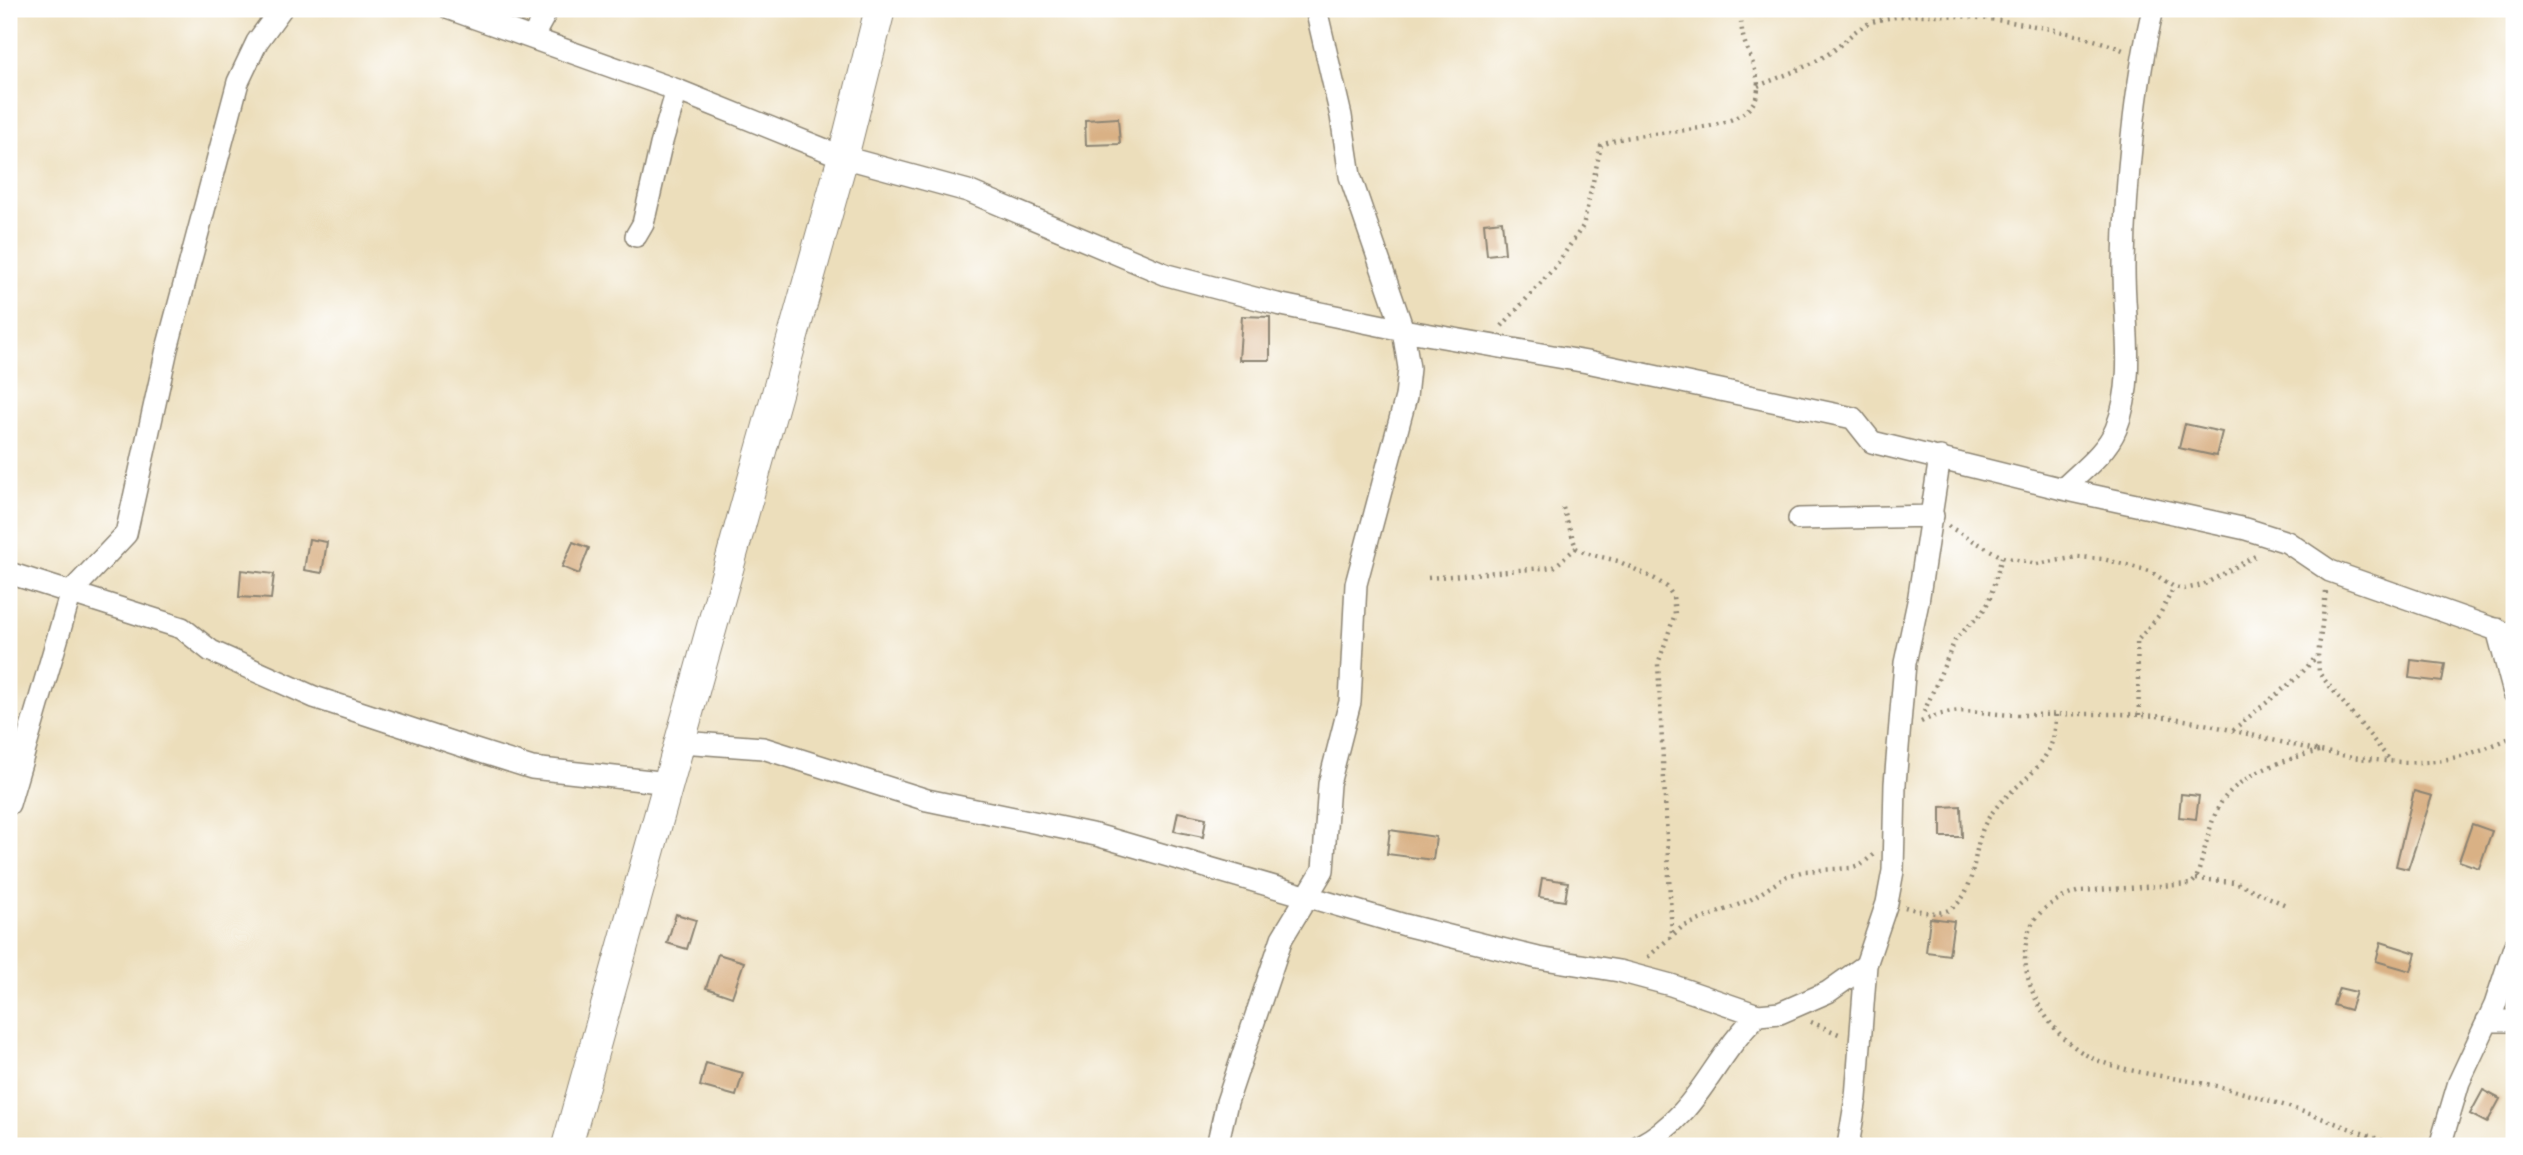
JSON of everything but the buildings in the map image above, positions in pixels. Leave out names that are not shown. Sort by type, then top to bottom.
[{"type":"main road","points":[[567,1146],[843,157],[880,9]]},
{"type":"street","points":[[9,804],[71,593],[126,534],[167,349],[201,216],[226,138],[238,82],[257,42],[281,9]]},
{"type":"street","points":[[450,9],[677,90],[843,157],[968,191],[1167,275],[1277,304],[1403,330],[1488,343],[1853,418],[1872,442],[2063,489],[2246,529],[2287,542],[2330,570],[2505,632],[2514,693]]},
{"type":"street","points":[[532,38],[548,9]]},
{"type":"street","points":[[1217,1146],[1227,1102],[1282,938],[1323,870],[1329,784],[1350,702],[1356,584],[1406,397],[1409,368],[1403,330],[1349,176],[1339,104],[1316,9]]},
{"type":"street","points":[[2063,489],[2104,449],[2115,430],[2124,399],[2127,344],[2124,264],[2131,169],[2144,59],[2153,9]]},
{"type":"street","points":[[636,236],[643,224],[677,90]]},
{"type":"street","points":[[1848,1146],[1860,1049],[1866,965],[1887,903],[1905,663],[1933,516],[1940,457]]},
{"type":"street","points":[[1799,519],[1933,516]]},
{"type":"street","points":[[9,573],[182,628],[211,651],[314,697],[472,749],[532,768],[669,783]]},
{"type":"street","points":[[681,742],[762,748],[927,800],[1096,835],[1307,898],[1538,958],[1619,971],[1671,985],[1758,1015],[1780,1013],[1828,992],[1866,965]]},
{"type":"street","points":[[2440,1146],[2459,1082],[2487,1021],[2514,947]]},
{"type":"street","points":[[1639,1146],[1660,1135],[1692,1104],[1712,1077],[1725,1050],[1758,1015]]},
{"type":"street","points":[[2487,1021],[2514,1021]]},
{"type":"path","points":[[1488,343],[1574,242],[1583,226],[1601,146],[1623,139],[1724,122],[1747,112],[1755,102],[1758,86],[1743,36],[1740,9]]},
{"type":"path","points":[[1758,86],[1821,59],[1864,26],[1882,19],[1928,14],[2018,23],[2080,34],[2144,59]]},
{"type":"path","points":[[1563,508],[1576,548],[1585,553],[1618,561],[1655,579],[1667,587],[1673,597],[1675,614],[1658,664],[1672,935]]},
{"type":"path","points":[[1933,516],[2002,558],[2037,564],[2078,557],[2095,558],[2150,571],[2174,587],[2184,589],[2203,585],[2287,542]]},
{"type":"path","points":[[1428,578],[1554,566],[1576,548]]},
{"type":"path","points":[[1918,730],[1929,696],[1956,638],[1981,614],[1989,601],[2002,558]]},
{"type":"path","points":[[2330,570],[2318,656],[2323,681],[2389,759]]},
{"type":"path","points":[[2139,715],[2137,641],[2160,614],[2174,587]]},
{"type":"path","points":[[2233,730],[2299,677],[2318,656]]},
{"type":"path","points":[[1921,722],[1950,710],[2056,715],[2139,715],[2233,730],[2319,751],[2423,762],[2494,745],[2514,736]]},
{"type":"path","points":[[1887,903],[1940,913],[1952,909],[1962,899],[1986,822],[2038,767],[2053,741],[2056,715]]},
{"type":"path","points":[[2196,879],[2210,830],[2224,797],[2238,783],[2319,751]]},
{"type":"path","points":[[1619,971],[1654,954],[1682,927],[1750,900],[1787,876],[1862,864],[1894,832]]},
{"type":"path","points":[[2288,906],[2235,882],[2196,879],[2185,886],[2080,891],[2051,902],[2041,910],[2026,935],[2025,958],[2044,1014],[2064,1039],[2091,1058],[2272,1101],[2397,1146]]},
{"type":"path","points":[[1780,1013],[1828,1028],[1860,1049]]}]
